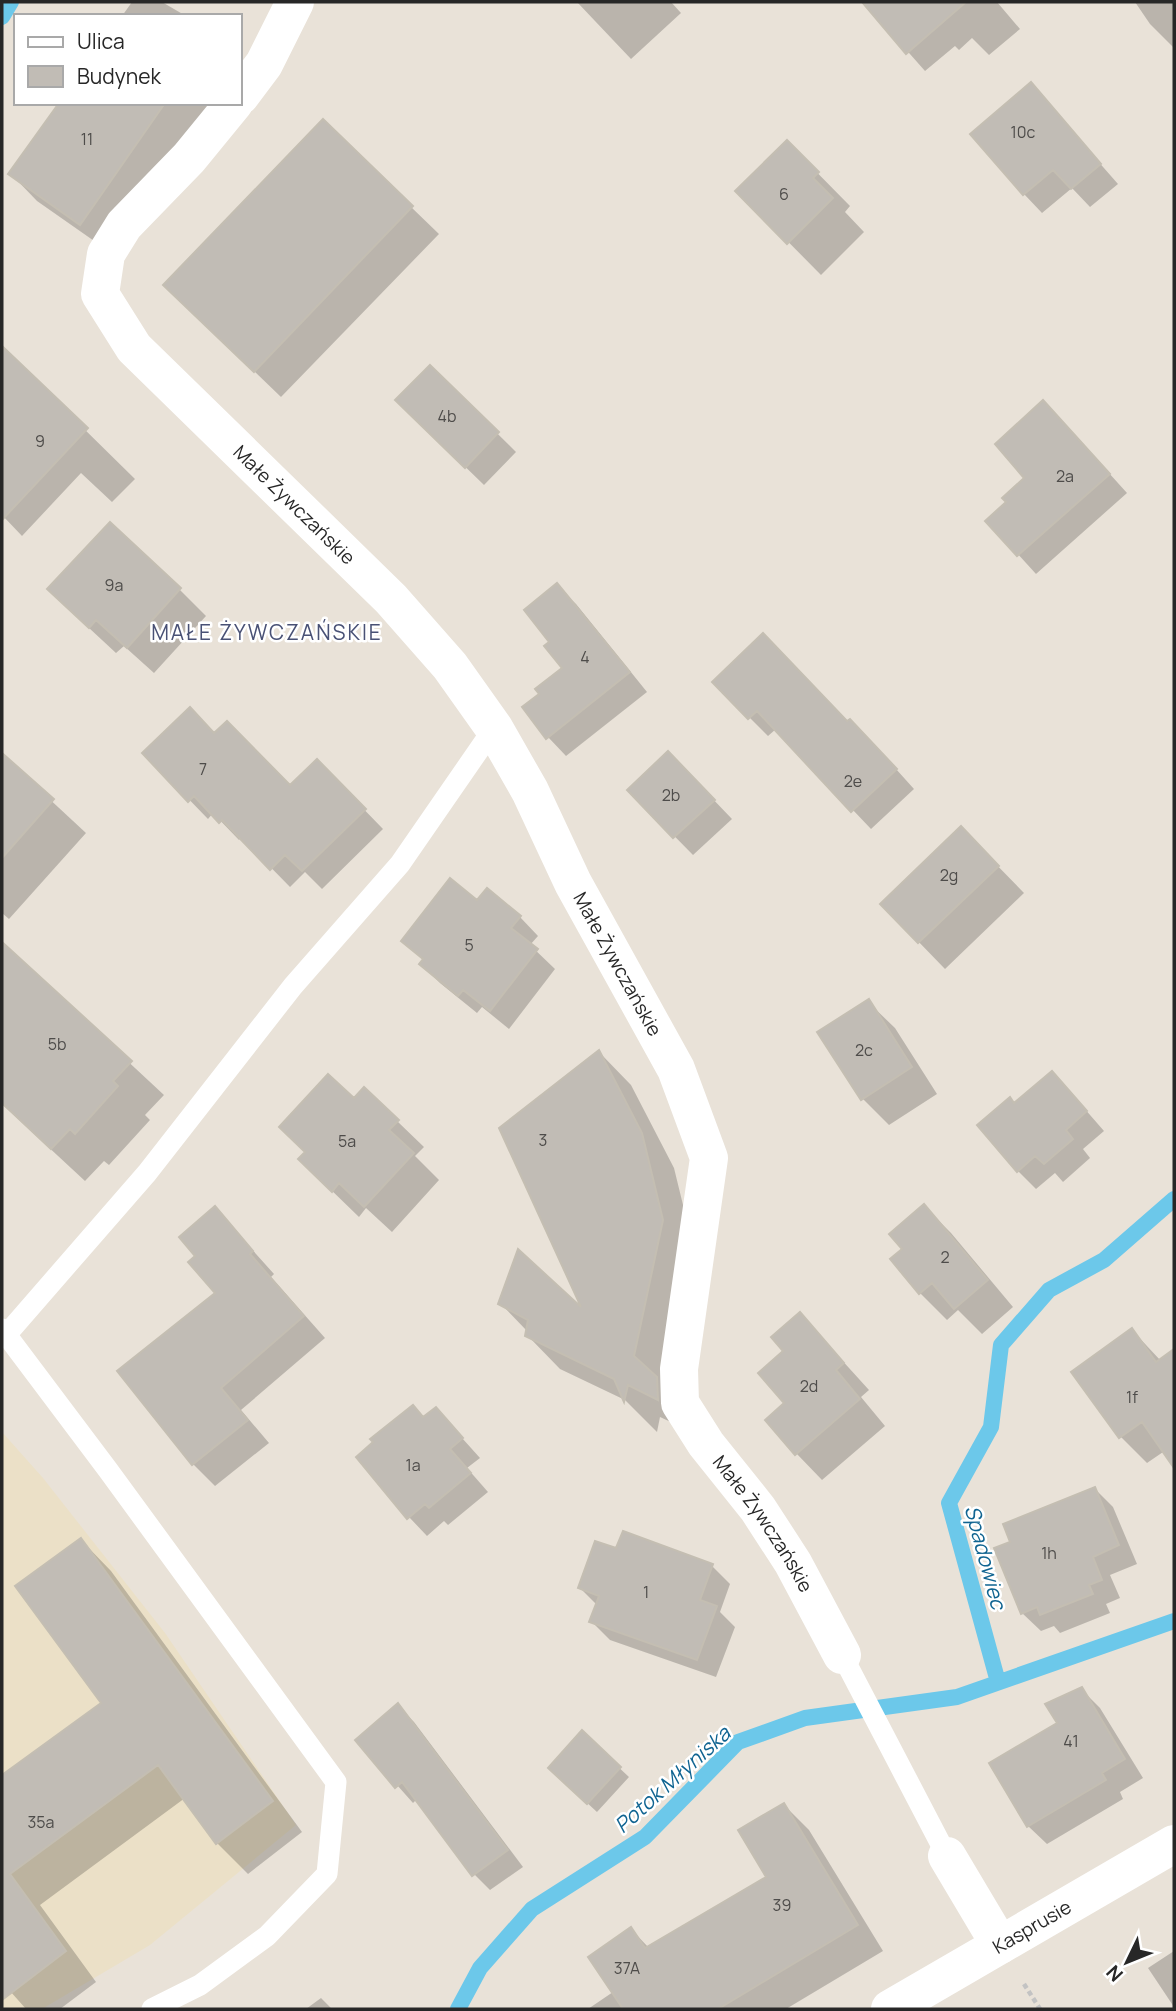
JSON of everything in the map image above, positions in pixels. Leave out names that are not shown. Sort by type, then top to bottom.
[{"type":"street","points":[[242,93],[264,64],[295,2]]},
{"type":"street","name":"Małe Żywczańskie","points":[[232,105],[189,158],[124,225],[106,254],[100,294],[134,348],[391,599],[450,666],[494,728],[530,791],[573,883],[676,1069],[709,1158],[679,1369],[680,1403],[706,1444],[758,1509],[793,1563],[842,1655]]},
{"type":"street","name":"Kasprusie","points":[[890,2009],[1174,1844]]},
{"type":"street","name":"Małe Żywczańskie","points":[[947,1856],[1000,1945]]},
{"type":"lane","points":[[152,2009],[200,1984],[267,1936],[327,1874],[336,1782],[4,1332],[146,1173],[293,986],[400,864],[494,728]]},
{"type":"lane","name":"Małe Żywczańskie","points":[[842,1655],[947,1856]]},
{"type":"shaded area","points":[[2,1432],[43,1478],[165,1633],[296,1825],[150,1945],[42,2009],[2,2009]]},
{"type":"building","points":[[862,2],[966,2],[906,54]]},
{"type":"building","points":[[1031,82],[1101,164],[1071,189],[1053,170],[1023,195],[970,134]]},
{"type":"building","points":[[58,105],[164,105],[80,225],[8,174]]},
{"type":"building","points":[[323,119],[413,206],[254,372],[163,285]]},
{"type":"building","points":[[787,140],[819,172],[813,178],[833,198],[787,244],[735,191]]},
{"type":"building","points":[[2,346],[88,428],[2,520]]},
{"type":"building","points":[[430,365],[499,432],[465,468],[395,400]]},
{"type":"building","points":[[1043,400],[1110,474],[1017,556],[985,521],[1006,502],[1002,498],[1024,478],[995,444]]},
{"type":"building","points":[[110,522],[181,588],[127,648],[96,620],[89,628],[47,589]]},
{"type":"building","points":[[557,583],[630,672],[546,739],[522,707],[539,694],[535,689],[562,668],[544,646],[549,642],[524,610]]},
{"type":"building","points":[[763,633],[897,769],[851,812],[757,711],[748,719],[712,682]]},
{"type":"building","points":[[190,707],[214,733],[227,721],[290,785],[317,759],[366,809],[302,871],[285,855],[270,870],[222,820],[219,823],[194,796],[188,802],[142,753]]},
{"type":"building","points":[[668,751],[715,800],[673,838],[627,790]]},
{"type":"building","points":[[2,753],[54,799],[2,858]]},
{"type":"building","points":[[961,826],[999,866],[918,943],[880,904]]},
{"type":"building","points":[[450,878],[477,900],[487,888],[521,916],[511,928],[538,949],[490,1011],[463,990],[458,996],[419,964],[423,959],[401,941]]},
{"type":"building","points":[[2,942],[132,1061],[113,1081],[118,1086],[75,1134],[70,1129],[51,1149],[2,1103]]},
{"type":"building","points":[[869,999],[912,1067],[861,1100],[817,1032]]},
{"type":"building","points":[[599,1050],[642,1133],[663,1220],[634,1356],[657,1377],[658,1400],[628,1385],[624,1402],[614,1379],[525,1336],[528,1320],[498,1304],[518,1249],[581,1307],[499,1128]]},
{"type":"building","points":[[1052,1071],[1087,1111],[1066,1130],[1073,1139],[1044,1164],[1035,1156],[1017,1172],[977,1125],[1010,1097],[1014,1103]]},
{"type":"building","points":[[328,1074],[354,1098],[364,1087],[399,1120],[389,1130],[414,1153],[364,1207],[339,1183],[332,1192],[298,1159],[305,1152],[279,1127]]},
{"type":"building","points":[[924,1204],[988,1280],[954,1309],[932,1283],[919,1294],[890,1259],[902,1249],[889,1234]]},
{"type":"building","points":[[215,1206],[253,1251],[250,1254],[304,1316],[221,1388],[248,1420],[192,1465],[117,1371],[215,1293],[188,1262],[195,1256],[179,1237]]},
{"type":"building","points":[[800,1312],[844,1363],[836,1370],[860,1399],[795,1455],[765,1420],[784,1403],[758,1373],[783,1351],[771,1337]]},
{"type":"building","points":[[1132,1328],[1156,1362],[1174,1349],[1174,1468],[1142,1422],[1119,1438],[1071,1372]]},
{"type":"building","points":[[413,1405],[423,1417],[436,1407],[463,1438],[450,1449],[471,1473],[429,1508],[425,1504],[407,1519],[356,1457],[373,1442],[370,1439]]},
{"type":"building","points":[[1095,1487],[1119,1545],[1093,1557],[1102,1580],[1089,1585],[1093,1594],[1040,1615],[1037,1607],[1021,1614],[994,1548],[1010,1542],[1003,1524]]},
{"type":"building","points":[[623,1531],[713,1564],[700,1600],[717,1606],[697,1660],[589,1622],[599,1596],[578,1588],[595,1541],[616,1548]]},
{"type":"building","points":[[81,1538],[273,1801],[216,1844],[158,1765],[10,1874],[66,1951],[2,2000],[2,1775],[101,1703],[15,1586]]},
{"type":"building","points":[[1082,1687],[1125,1759],[1102,1773],[1106,1780],[1027,1827],[989,1763],[1057,1723],[1045,1704]]},
{"type":"building","points":[[398,1703],[508,1850],[472,1876],[402,1782],[395,1788],[355,1740]]},
{"type":"building","points":[[582,1730],[621,1767],[587,1804],[548,1768]]},
{"type":"building","points":[[784,1803],[858,1925],[718,2009],[623,2009],[588,1957],[631,1927],[645,1948],[766,1877],[738,1830]]},
{"type":"waterway","points":[[2,17],[11,2]]},
{"type":"waterway","name":"Spadowiec","points":[[998,1682],[949,1503],[991,1427],[1001,1345],[1049,1290],[1104,1260],[1174,1199]]},
{"type":"waterway","name":"Potok Młyniska","points":[[458,2009],[480,1968],[532,1909],[645,1837],[738,1742],[805,1718],[957,1697],[1174,1621]]},
{"type":"district","name":"MAŁE ŻYWCZAŃSKIE","points":[[267,632]]}]
